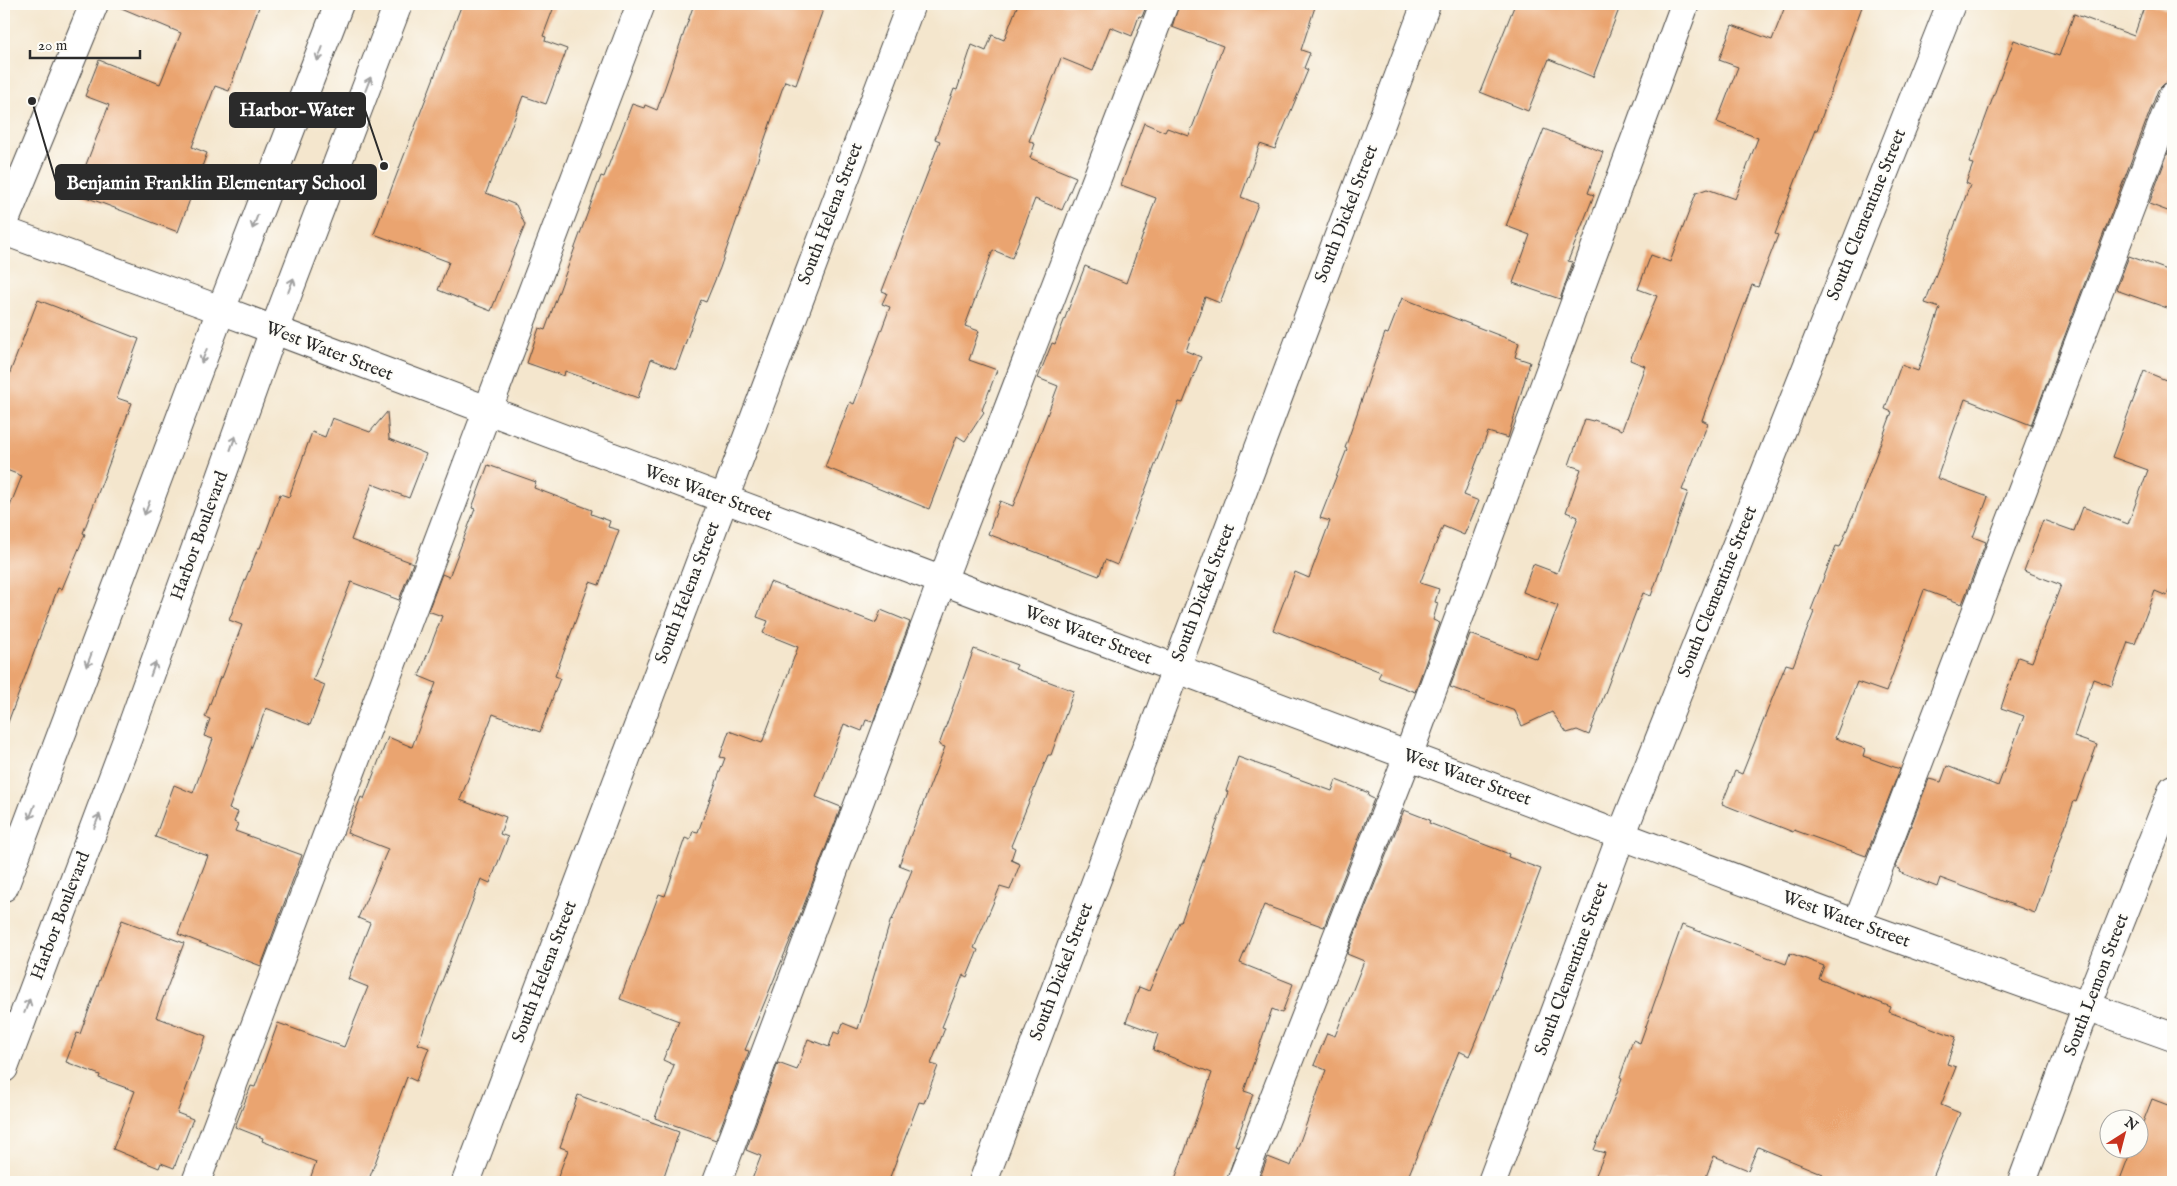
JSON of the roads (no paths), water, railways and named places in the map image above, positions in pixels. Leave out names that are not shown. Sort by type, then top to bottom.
[{"type":"street","points":[[4,223],[94,4]]},
{"type":"street","points":[[4,887],[221,310],[339,4]]},
{"type":"street","name":"Harbor Boulevard","points":[[4,1068],[128,737],[274,330],[398,4]]},
{"type":"street","points":[[196,1182],[640,4]]},
{"type":"street","name":"South Helena Street","points":[[466,1182],[911,4]]},
{"type":"street","points":[[717,1182],[942,581],[1164,4]]},
{"type":"street","name":"South Dickel Street","points":[[983,1182],[1426,4]]},
{"type":"street","points":[[1241,1182],[1408,756],[1685,4]]},
{"type":"street","name":"South Clementine Street","points":[[1492,1182],[1621,836],[1951,4]]},
{"type":"street","points":[[1857,924],[2173,96]]},
{"type":"street","name":"West Water Street","points":[[4,231],[221,310],[1857,924],[2173,1037]]},
{"type":"street","name":"South Lemon Street","points":[[2022,1182],[2087,1006],[2173,789]]},
{"type":"place","name":"Benjamin Franklin Elementary School","points":[[32,101]]},
{"type":"place","name":"Harbor-Water","points":[[384,166]]}]
